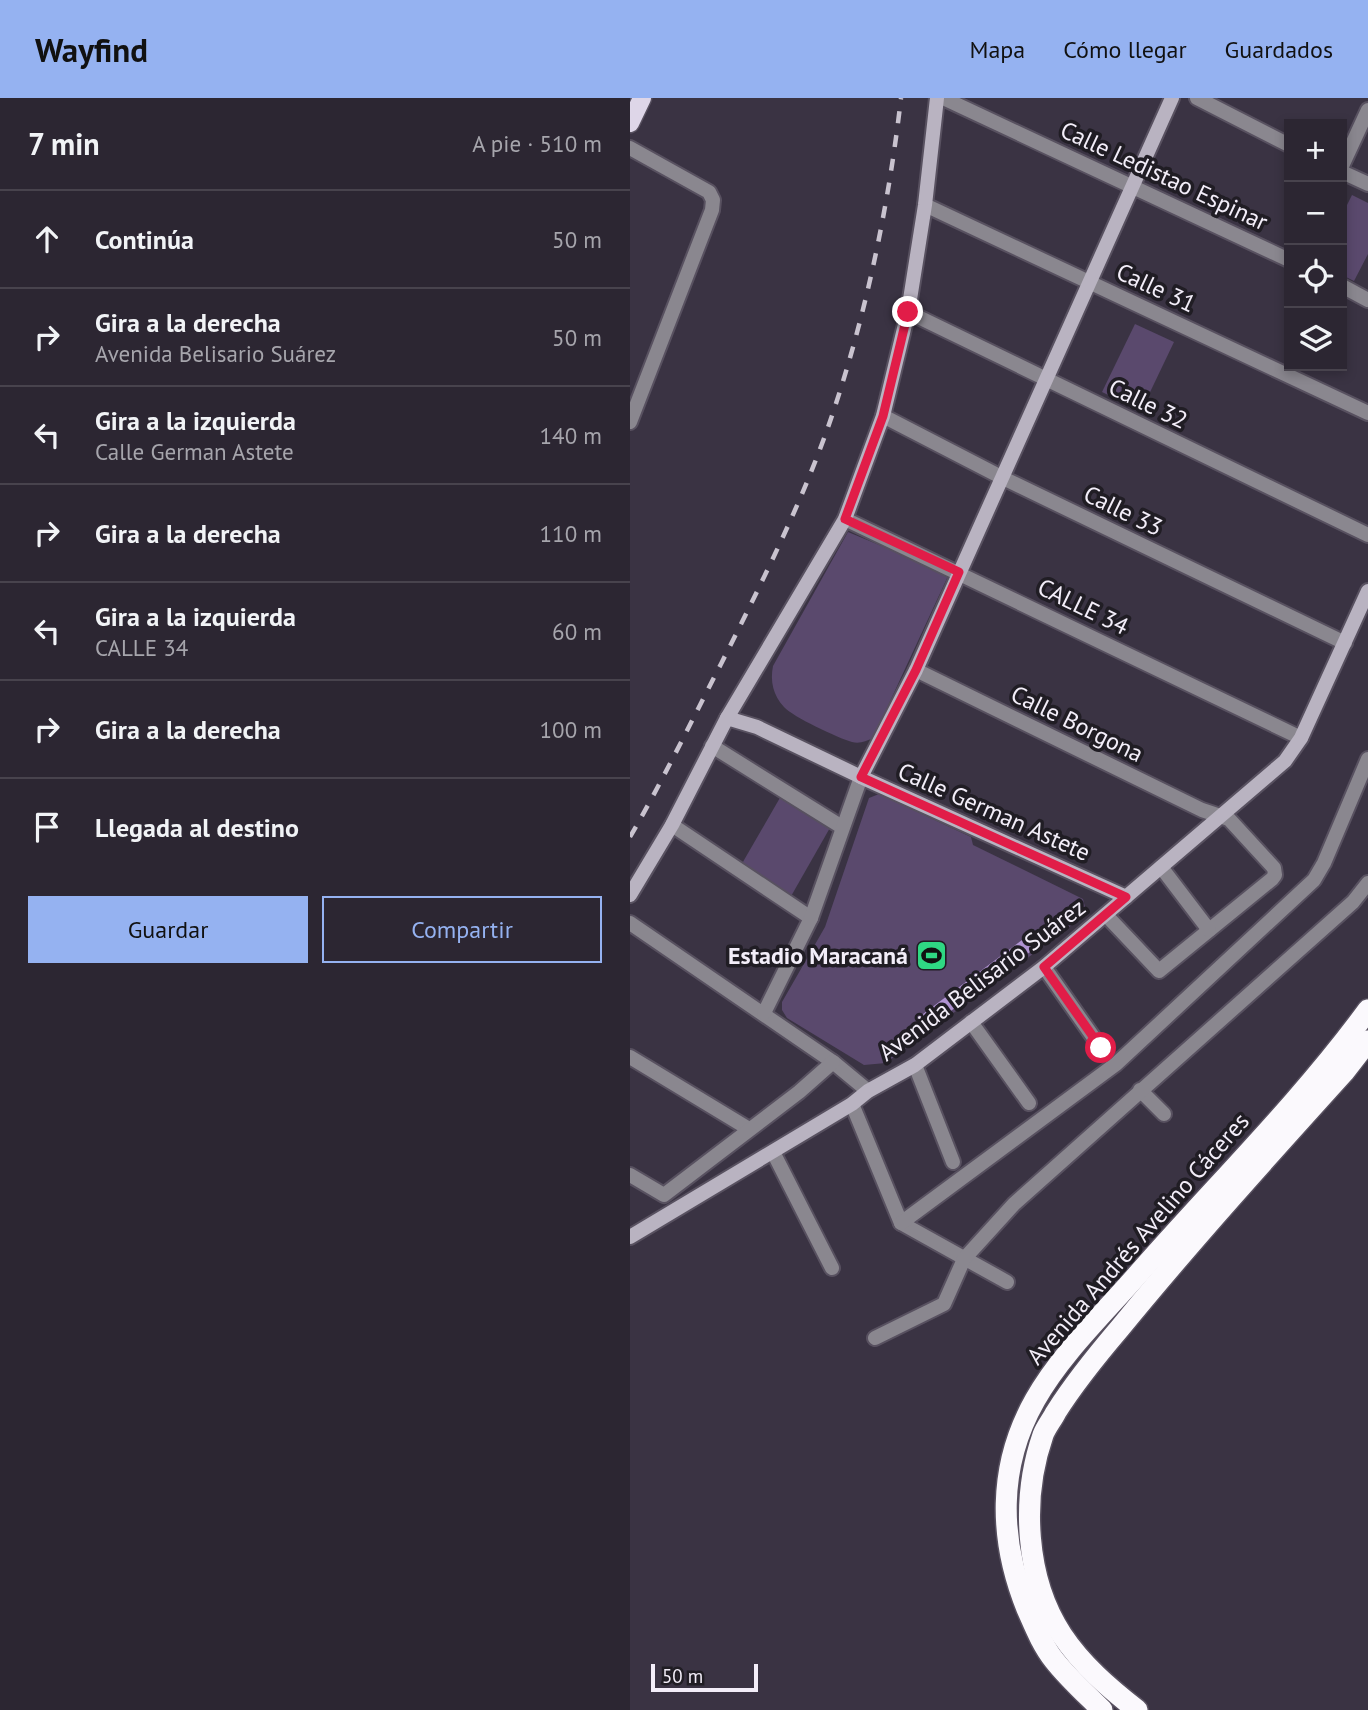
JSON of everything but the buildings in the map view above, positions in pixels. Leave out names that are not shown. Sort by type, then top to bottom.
[{"type":"highway","name":"Avenida Andrés Avelino Cáceres","points":[[1102,1710],[1054,1661],[1039,1638],[1016,1582],[1004,1515],[1006,1484],[1012,1456],[1034,1402],[1053,1372],[1331,1059],[1368,1010]]},
{"type":"highway","name":"Avenida Andrés Avelino Cáceres","points":[[1137,1710],[1105,1686],[1081,1660],[1061,1634],[1045,1602],[1035,1567],[1030,1531],[1031,1497],[1043,1433],[1073,1385],[1161,1277],[1344,1072],[1368,1041]]},
{"type":"main road","points":[[630,123],[642,98]]},
{"type":"street","points":[[630,895],[672,825],[727,718],[845,519],[883,416],[908,312],[925,205],[937,98]]},
{"type":"street","name":"Calle Ledistao Espinar","points":[[943,98],[1284,258]]},
{"type":"street","points":[[764,1013],[811,918],[861,777],[916,670],[1172,98]]},
{"type":"street","points":[[1197,98],[1284,142]]},
{"type":"street","points":[[1347,158],[1368,110]]},
{"type":"street","points":[[630,148],[709,192],[713,200],[712,210],[630,422]]},
{"type":"street","points":[[1347,172],[1368,184]]},
{"type":"street","name":"Calle 31","points":[[925,205],[1368,413]]},
{"type":"street","points":[[1347,289],[1368,300]]},
{"type":"street","name":"Calle 32","points":[[908,312],[1368,536]]},
{"type":"street","name":"Calle 33","points":[[883,416],[1003,478],[1345,643]]},
{"type":"street","name":"CALLE 34","points":[[845,519],[1301,738]]},
{"type":"street","name":"Avenida Belisario Suárez","points":[[630,1237],[915,1065],[1044,967],[1284,761],[1301,738],[1368,591]]},
{"type":"street","name":"Calle Borgona","points":[[916,670],[1202,810],[1229,819],[1274,868],[1275,875],[1209,930]]},
{"type":"street","name":"Calle German Astete","points":[[727,718],[757,727],[1126,897]]},
{"type":"street","points":[[712,746],[842,827]]},
{"type":"street","points":[[901,1223],[1116,1064],[1314,880],[1324,863],[1368,759]]},
{"type":"street","points":[[672,825],[811,918]]},
{"type":"street","points":[[1106,915],[1159,971],[1209,930],[1161,867]]},
{"type":"street","points":[[875,1338],[944,1304],[964,1259],[1014,1204],[1353,902],[1368,883]]},
{"type":"street","points":[[630,923],[764,1013],[833,1062],[868,1091]]},
{"type":"street","points":[[1044,967],[1101,1048]]},
{"type":"street","points":[[971,1021],[1029,1102]]},
{"type":"street","points":[[630,1058],[749,1129]]},
{"type":"street","points":[[630,1175],[664,1195],[799,1092],[833,1062]]},
{"type":"street","points":[[915,1065],[953,1162]]},
{"type":"street","points":[[1140,1090],[1164,1114]]},
{"type":"street","points":[[852,1104],[901,1223],[1007,1282]]},
{"type":"street","points":[[773,1152],[832,1268]]},
{"type":"shaded area","points":[[1352,195],[1368,203],[1368,254],[1354,281],[1347,278],[1347,205]]},
{"type":"shaded area","points":[[1135,324],[1174,342],[1141,411],[1102,392]]},
{"type":"shaded area","points":[[848,532],[949,574],[873,738],[858,743],[827,732],[789,711],[777,698],[772,677],[773,666]]},
{"type":"shaded area","name":"Estadio Maracaná","points":[[879,794],[971,837],[973,845],[1083,899],[1085,907],[1084,916],[886,1063],[864,1065],[787,1018],[782,1010],[782,1002],[825,927],[869,798]]},
{"type":"shaded area","points":[[781,796],[831,826],[790,898],[740,867]]},
{"type":"railway","points":[[630,837],[677,751],[763,579],[803,492],[826,433],[852,351],[873,267],[901,98]]},
{"type":"place","name":"Estadio Maracaná","points":[[931,956]]},
{"type":"route","points":[[908,312],[883,416],[845,519],[959,572],[916,670],[861,777],[1126,897],[1044,967],[1101,1048]]}]
